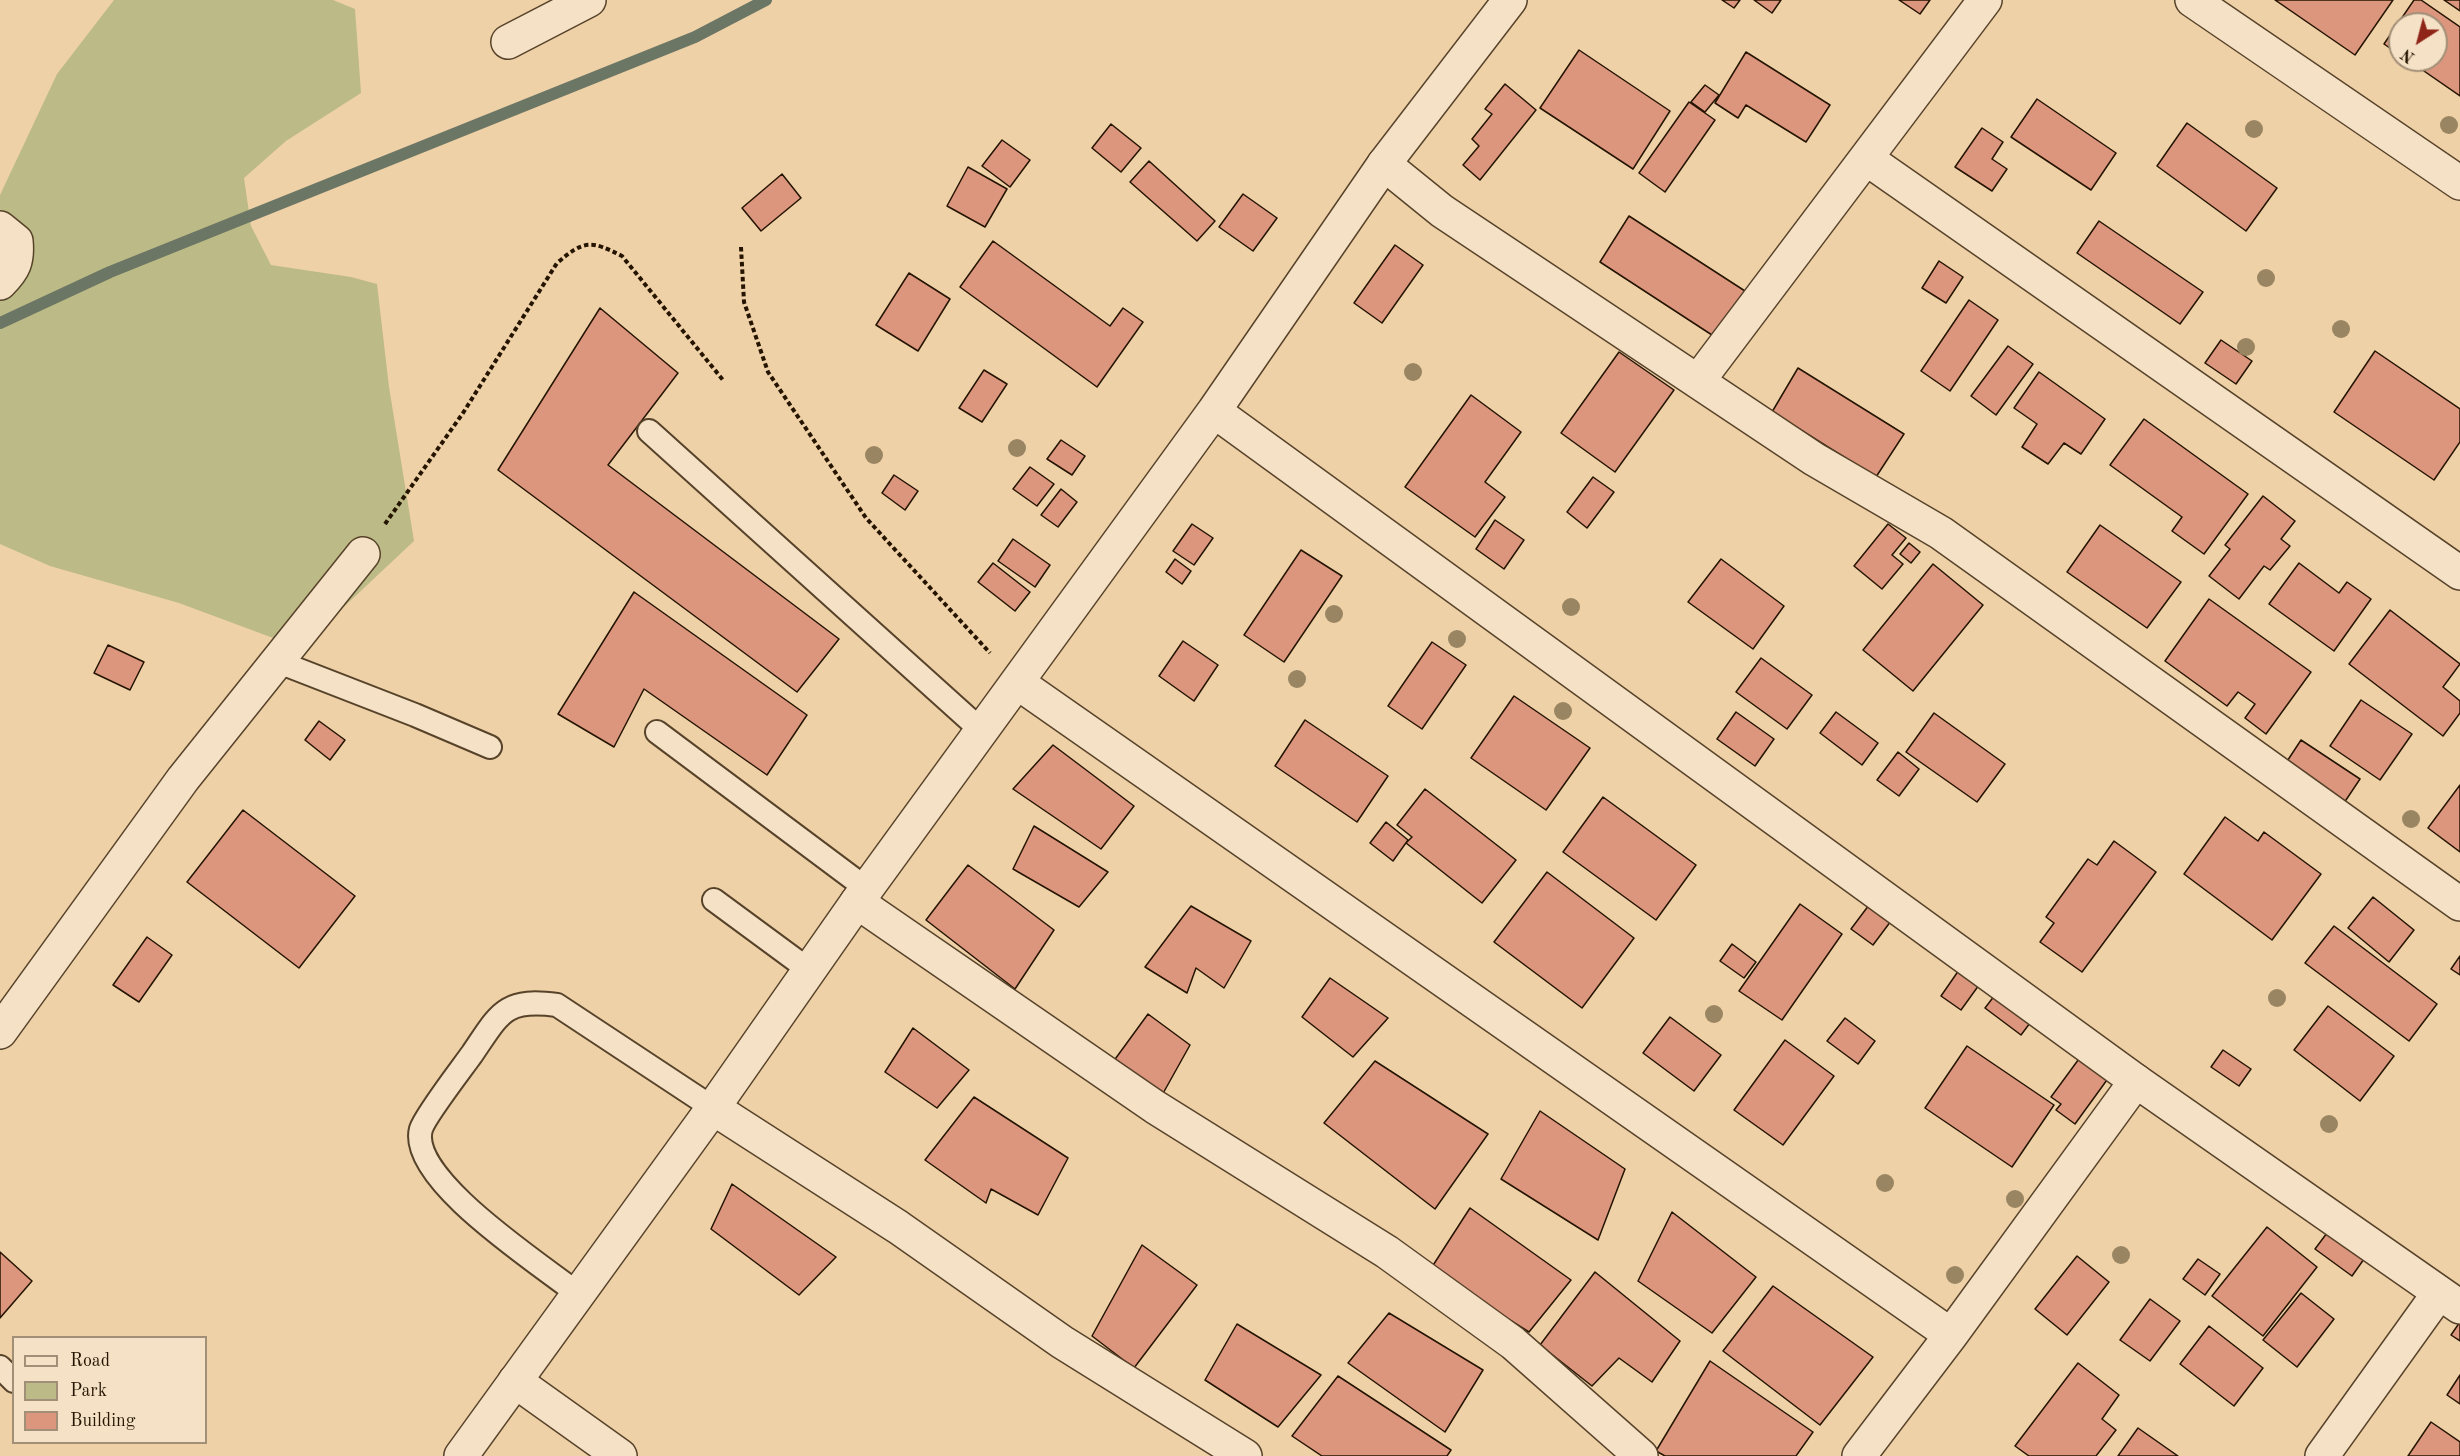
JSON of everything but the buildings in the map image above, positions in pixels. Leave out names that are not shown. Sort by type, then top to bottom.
[{"type":"street","points":[[508,42],[588,0]]},
{"type":"street","points":[[461,1456],[713,1108],[862,895],[1018,683],[1140,509],[1214,411],[1384,164],[1510,0]]},
{"type":"street","points":[[1698,381],[1985,0]]},
{"type":"street","points":[[2192,0],[2460,183]]},
{"type":"street","points":[[1867,159],[2460,573]]},
{"type":"street","points":[[1384,164],[1443,211],[1814,459],[1941,533],[2460,904]]},
{"type":"street","points":[[0,228],[16,241],[18,258],[13,270],[0,283]]},
{"type":"street","points":[[1214,411],[2136,1081],[2450,1300],[2322,1456]]},
{"type":"street","points":[[0,1032],[183,779],[363,554]]},
{"type":"street","points":[[1018,683],[1951,1335]]},
{"type":"street","points":[[862,895],[1155,1107],[1387,1252],[1513,1343],[1641,1456]]},
{"type":"street","points":[[1859,1456],[1951,1335],[2136,1081]]},
{"type":"street","points":[[713,1108],[898,1227],[1062,1342],[1245,1456]]},
{"type":"street","points":[[515,1380],[620,1456]]},
{"type":"lane","points":[[649,431],[982,731]]},
{"type":"lane","points":[[276,662],[415,715],[490,747]]},
{"type":"lane","points":[[657,732],[862,895]]},
{"type":"lane","points":[[714,900],[809,970]]},
{"type":"lane","points":[[578,1294],[451,1195],[421,1153],[421,1129],[492,1024],[509,1006],[531,1001],[557,1005],[713,1108]]},
{"type":"lane","points":[[0,1367],[12,1379]]},
{"type":"path","points":[[363,554],[463,413],[557,263],[577,246],[599,245],[622,256],[723,380]]},
{"type":"path","points":[[741,247],[744,302],[768,372],[866,518],[1018,683]]},
{"type":"green space","points":[[114,0],[333,0],[355,9],[361,93],[286,141],[244,178],[251,226],[271,265],[351,277],[377,284],[389,387],[414,541],[300,648],[179,603],[50,566],[0,544],[0,195],[57,74]]},
{"type":"waterway","points":[[0,323],[110,272],[695,37],[766,0]]}]
